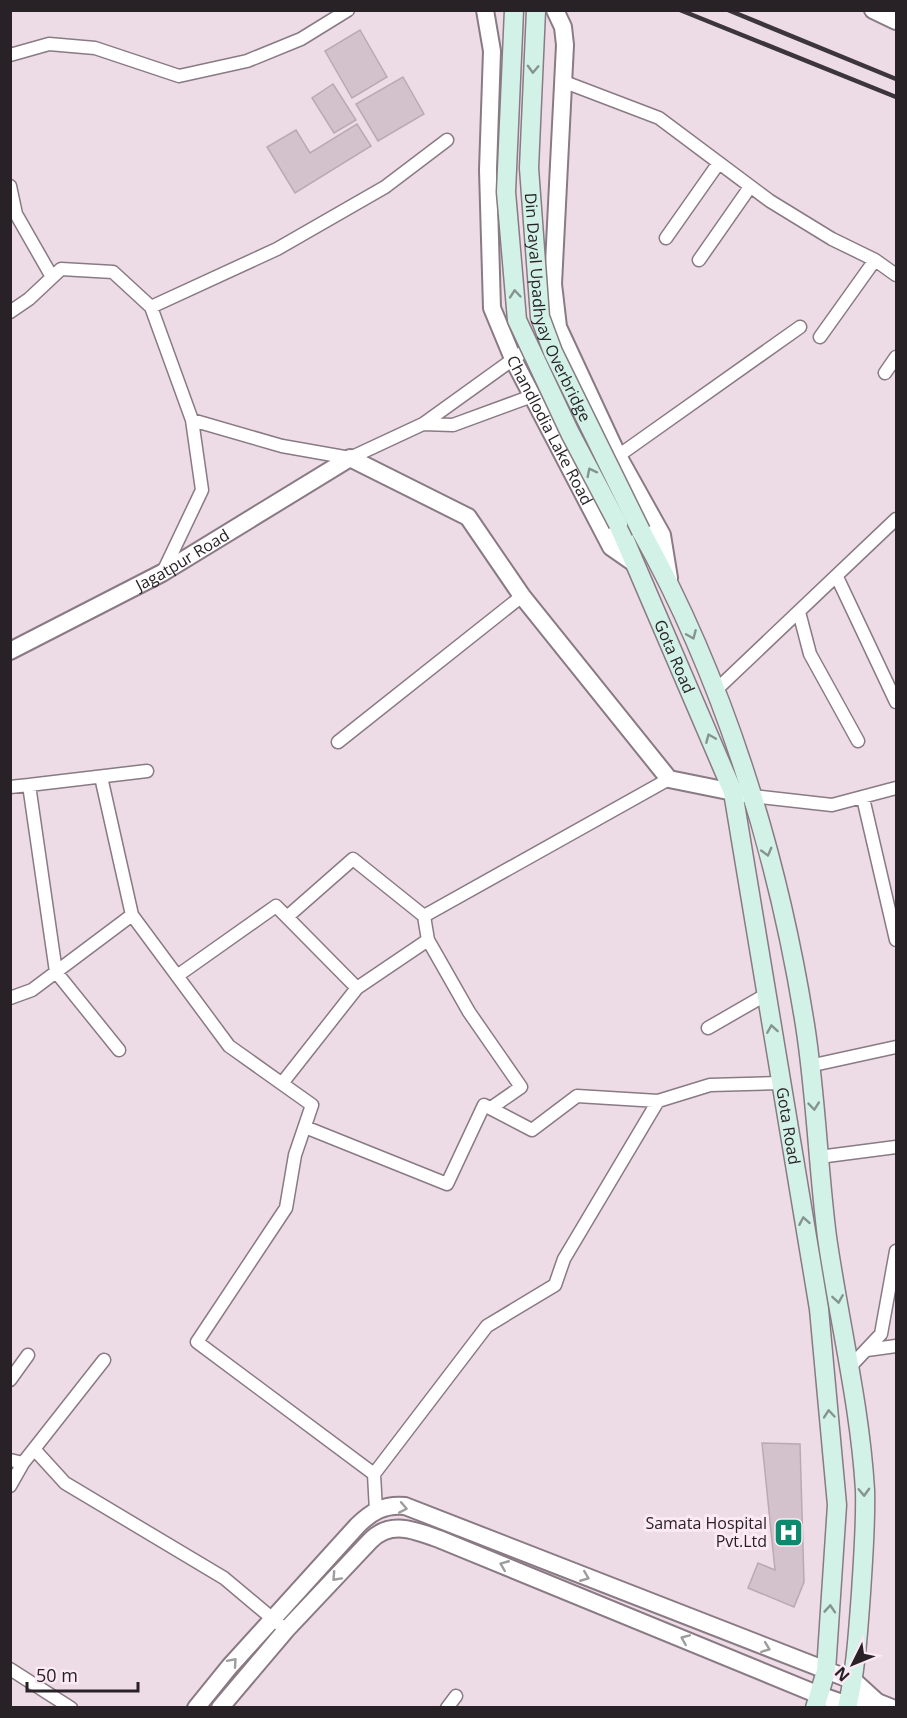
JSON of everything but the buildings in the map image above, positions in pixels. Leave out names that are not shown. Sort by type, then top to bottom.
[{"type":"main road","name":"Din Dayal Upadhyay Overbridge","points":[[514,10],[507,192],[517,320],[570,433],[618,524],[634,563]]},
{"type":"main road","name":"Din Dayal Upadhyay Overbridge","points":[[536,10],[529,168],[540,317],[553,352],[641,531],[669,581]]},
{"type":"main road","name":"Gota Road","points":[[634,563],[733,792],[819,1309],[837,1505],[826,1671],[817,1701]]},
{"type":"main road","name":"Gota Road","points":[[669,581],[715,691],[752,796],[780,900],[805,1026],[827,1237],[849,1368],[864,1490],[864,1554],[854,1681],[847,1706]]},
{"type":"street","points":[[10,55],[49,44],[96,48],[179,76],[247,61],[302,39],[348,10]]},
{"type":"street","points":[[484,10],[492,51],[488,170],[492,308],[514,361],[558,327]]},
{"type":"street","points":[[555,10],[563,27],[553,284],[558,327],[618,456],[662,535],[669,581]]},
{"type":"street","points":[[873,10],[897,21]]},
{"type":"street","points":[[562,81],[659,118],[750,187],[832,239],[875,260],[897,275]]},
{"type":"street","points":[[151,307],[277,249],[384,187],[447,141]]},
{"type":"street","points":[[666,238],[718,164]]},
{"type":"street","points":[[10,186],[16,214],[52,277]]},
{"type":"street","points":[[699,260],[750,187]]},
{"type":"street","points":[[820,337],[875,260]]},
{"type":"street","points":[[10,312],[61,269],[113,272],[151,307],[192,420],[202,490],[162,573]]},
{"type":"street","points":[[618,456],[800,327]]},
{"type":"street","points":[[885,373],[897,357]]},
{"type":"street","name":"Chandlodia Lake Road","points":[[350,458],[423,424],[514,361],[611,547],[634,563]]},
{"type":"street","points":[[423,424],[453,425],[532,396]]},
{"type":"street","points":[[192,420],[282,446],[350,458],[468,517],[522,596],[669,779],[752,796],[832,805],[896,787]]},
{"type":"street","name":"Jagatpur Road","points":[[10,651],[162,573],[350,458]]},
{"type":"street","points":[[715,691],[897,519]]},
{"type":"street","points":[[837,577],[897,702]]},
{"type":"street","points":[[338,742],[522,596]]},
{"type":"street","points":[[799,612],[810,654],[858,741]]},
{"type":"street","points":[[10,787],[147,771]]},
{"type":"street","points":[[101,777],[132,915],[229,1046],[283,1082],[312,1105],[295,1155],[286,1208],[196,1342],[374,1474]]},
{"type":"street","points":[[424,916],[669,779]]},
{"type":"street","points":[[29,785],[56,972],[119,1050]]},
{"type":"street","points":[[863,798],[897,940]]},
{"type":"street","points":[[287,917],[352,859],[424,916],[428,940],[469,1012],[520,1087],[491,1108]]},
{"type":"street","points":[[177,976],[276,906],[357,988]]},
{"type":"street","points":[[10,998],[32,990],[132,915]]},
{"type":"street","points":[[283,1082],[357,988],[428,940]]},
{"type":"street","points":[[708,1028],[767,994]]},
{"type":"street","points":[[809,1066],[897,1047]]},
{"type":"street","points":[[304,1127],[447,1184],[484,1105],[532,1130],[577,1096],[658,1101],[710,1084],[781,1083]]},
{"type":"street","points":[[376,1510],[374,1474],[487,1326],[555,1285],[564,1259],[658,1101]]},
{"type":"street","points":[[819,1157],[897,1148]]},
{"type":"street","points":[[849,1368],[881,1334],[893,1286],[897,1251]]},
{"type":"street","points":[[867,1350],[897,1346]]},
{"type":"street","points":[[10,1380],[28,1355]]},
{"type":"street","points":[[10,1486],[17,1461],[34,1449],[104,1360]]},
{"type":"street","points":[[34,1449],[65,1483],[224,1578],[286,1630]]},
{"type":"street","points":[[196,1707],[357,1526],[376,1510],[388,1506],[405,1506],[854,1681],[884,1705]]},
{"type":"street","points":[[220,1707],[286,1630],[376,1535],[391,1527],[409,1529],[439,1539],[619,1612],[817,1701],[847,1706],[884,1705]]},
{"type":"street","points":[[619,1612],[625,1593]]},
{"type":"street","points":[[10,1669],[71,1707]]},
{"type":"street","points":[[447,1707],[456,1696]]},
{"type":"railway","points":[[680,10],[896,97]]},
{"type":"railway","points":[[728,10],[896,79]]},
{"type":"place","name":"Samata Hospital Pvt.Ltd","points":[[788,1532]]}]
